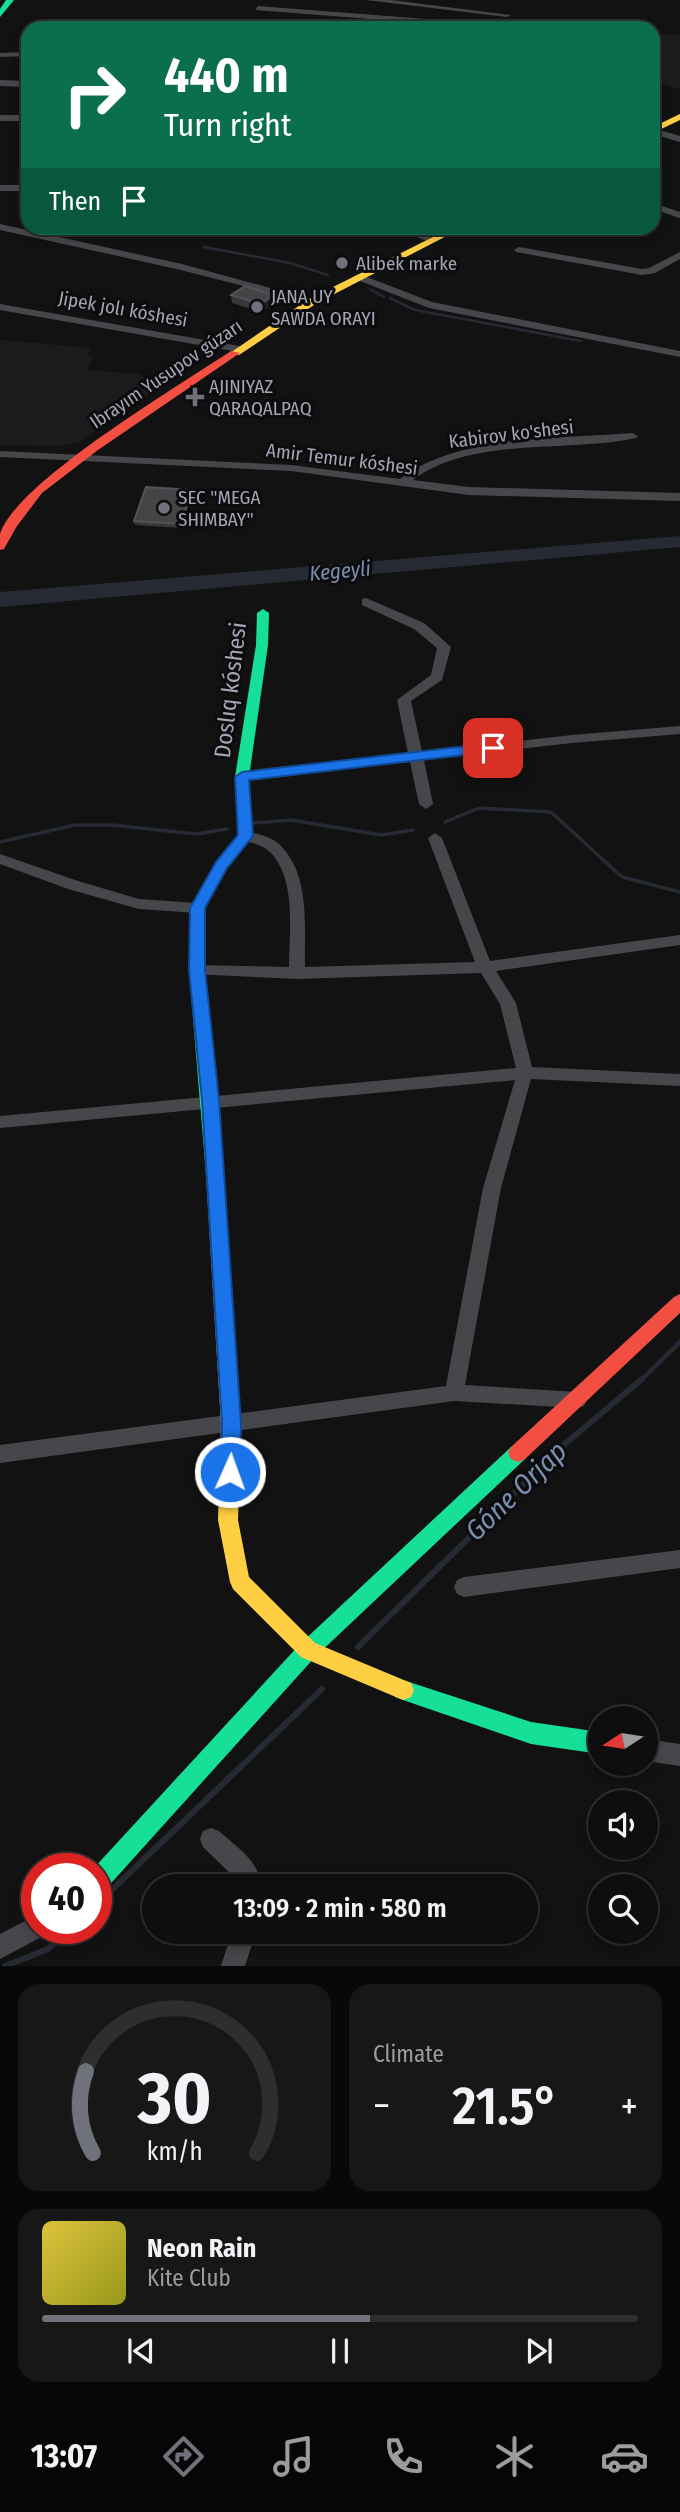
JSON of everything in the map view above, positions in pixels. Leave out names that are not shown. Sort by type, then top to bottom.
[{"type":"street","points":[[0,15],[10,0]]},
{"type":"street","points":[[282,8],[294,0]]},
{"type":"street","points":[[370,0],[507,15]]},
{"type":"street","points":[[507,15],[503,10],[509,0]]},
{"type":"street","points":[[258,8],[426,21]]},
{"type":"street","points":[[506,21],[507,15]]},
{"type":"street","points":[[0,54],[21,54]]},
{"type":"street","points":[[0,83],[21,83]]},
{"type":"street","points":[[660,127],[680,117]]},
{"type":"street","points":[[0,118],[21,118]]},
{"type":"street","points":[[660,132],[680,139]]},
{"type":"street","points":[[0,188],[21,188]]},
{"type":"street","points":[[660,208],[680,215]]},
{"type":"street","points":[[0,227],[21,231]]},
{"type":"street","points":[[38,235],[146,258],[313,301]]},
{"type":"street","points":[[418,235],[432,240]]},
{"type":"street","name":"Ibrayım Yusupov gúzarı","points":[[0,546],[10,525],[38,491],[82,457],[313,301],[442,235]]},
{"type":"street","points":[[519,250],[642,272],[651,271],[680,255]]},
{"type":"street","points":[[359,277],[429,305],[680,354]]},
{"type":"street","name":"Jipek jolı kóshesi","points":[[0,307],[239,349]]},
{"type":"street","name":"Kabirov ko'shesi","points":[[402,483],[411,472],[444,459],[502,448],[632,436]]},
{"type":"street","name":"Amir Temur kóshesi","points":[[0,454],[291,468],[468,491],[680,497]]},
{"type":"street","points":[[366,602],[419,626],[444,647],[437,677],[404,700],[426,804]]},
{"type":"street","name":"Doslıq kóshesi","points":[[246,836],[242,777],[262,645],[263,613]]},
{"type":"street","points":[[242,777],[680,730]]},
{"type":"street","points":[[298,973],[294,899],[286,864],[274,847],[246,836],[221,866],[197,908],[197,970],[210,1100],[232,1424],[228,1520],[240,1582],[308,1650],[378,1682],[531,1733],[588,1741]]},
{"type":"street","points":[[435,838],[485,967],[508,1003],[525,1073],[492,1188],[454,1393]]},
{"type":"street","points":[[0,859],[73,885],[139,904],[197,908]]},
{"type":"street","points":[[197,970],[298,973],[485,967],[680,940]]},
{"type":"street","points":[[0,1122],[210,1100],[525,1073],[680,1080]]},
{"type":"street","points":[[112,1865],[308,1650],[680,1303]]},
{"type":"street","points":[[0,1454],[454,1393],[577,1400]]},
{"type":"street","points":[[464,1587],[680,1559]]},
{"type":"street","points":[[658,1752],[680,1755]]},
{"type":"street","points":[[211,1839],[248,1874]]},
{"type":"street","points":[[0,1947],[21,1936]]},
{"type":"street","points":[[233,1966],[240,1944]]},
{"type":"shaded area","points":[[660,34],[680,35],[680,89],[660,82]]},
{"type":"shaded area","points":[[0,340],[92,348],[87,356],[93,357],[87,370],[137,374],[166,383],[81,441],[60,446],[0,445]]},
{"type":"water","name":"Kegeyli","points":[[680,536],[680,547],[0,607],[0,592]]},
{"type":"building","points":[[245,286],[273,295],[261,304],[231,295]]},
{"type":"building","name":"SEC \"MEGA SHIMBAY\"","points":[[146,487],[192,490],[181,524],[134,521]]},
{"type":"waterway","points":[[204,247],[290,263],[328,275]]},
{"type":"waterway","points":[[370,289],[384,297]]},
{"type":"waterway","points":[[390,298],[415,310],[581,341]]},
{"type":"waterway","points":[[445,822],[479,808],[551,812],[622,877],[680,892]]},
{"type":"waterway","points":[[254,823],[291,820],[381,835],[413,830]]},
{"type":"waterway","points":[[0,842],[75,825],[112,825],[196,834],[227,829]]},
{"type":"waterway","name":"Góne Orjap","points":[[640,1381],[680,1342]]},
{"type":"waterway","name":"Góne Orjap","points":[[358,1647],[559,1449],[642,1379]]},
{"type":"waterway","name":"Góne Orjap","points":[[112,1890],[322,1689]]},
{"type":"waterway","name":"Góne Orjap","points":[[5,1966],[48,1949],[53,1944]]},
{"type":"traffic: fast","points":[[0,15],[10,0]]},
{"type":"traffic: fast","points":[[215,1174],[197,970],[197,908],[221,866],[246,836],[242,777],[262,645],[263,613]]},
{"type":"traffic: fast","points":[[112,1865],[308,1650],[518,1453]]},
{"type":"traffic: fast","points":[[403,1690],[531,1733],[588,1741]]},
{"type":"traffic: slow","points":[[660,127],[680,117]]},
{"type":"traffic: slow","points":[[235,353],[313,301],[443,235]]},
{"type":"traffic: slow","points":[[215,1174],[231,1424],[228,1520],[240,1582],[308,1650],[403,1690]]},
{"type":"traffic: jam","points":[[0,546],[11,525],[38,491],[94,448],[235,353]]},
{"type":"traffic: jam","points":[[518,1453],[680,1302]]},
{"type":"place","name":"Alibek marke","points":[[342,263]]},
{"type":"place","name":"JANA UY SAWDA ORAYI","points":[[257,307]]},
{"type":"place","name":"AJINIYAZ QARAQALPAQ","points":[[195,397]]},
{"type":"place","name":"SEC \"MEGA SHIMBAY\"","points":[[164,508]]},
{"type":"route","points":[[230,1472],[232,1424],[210,1100],[197,970],[197,908],[221,866],[246,836],[242,777],[493,748]]}]
